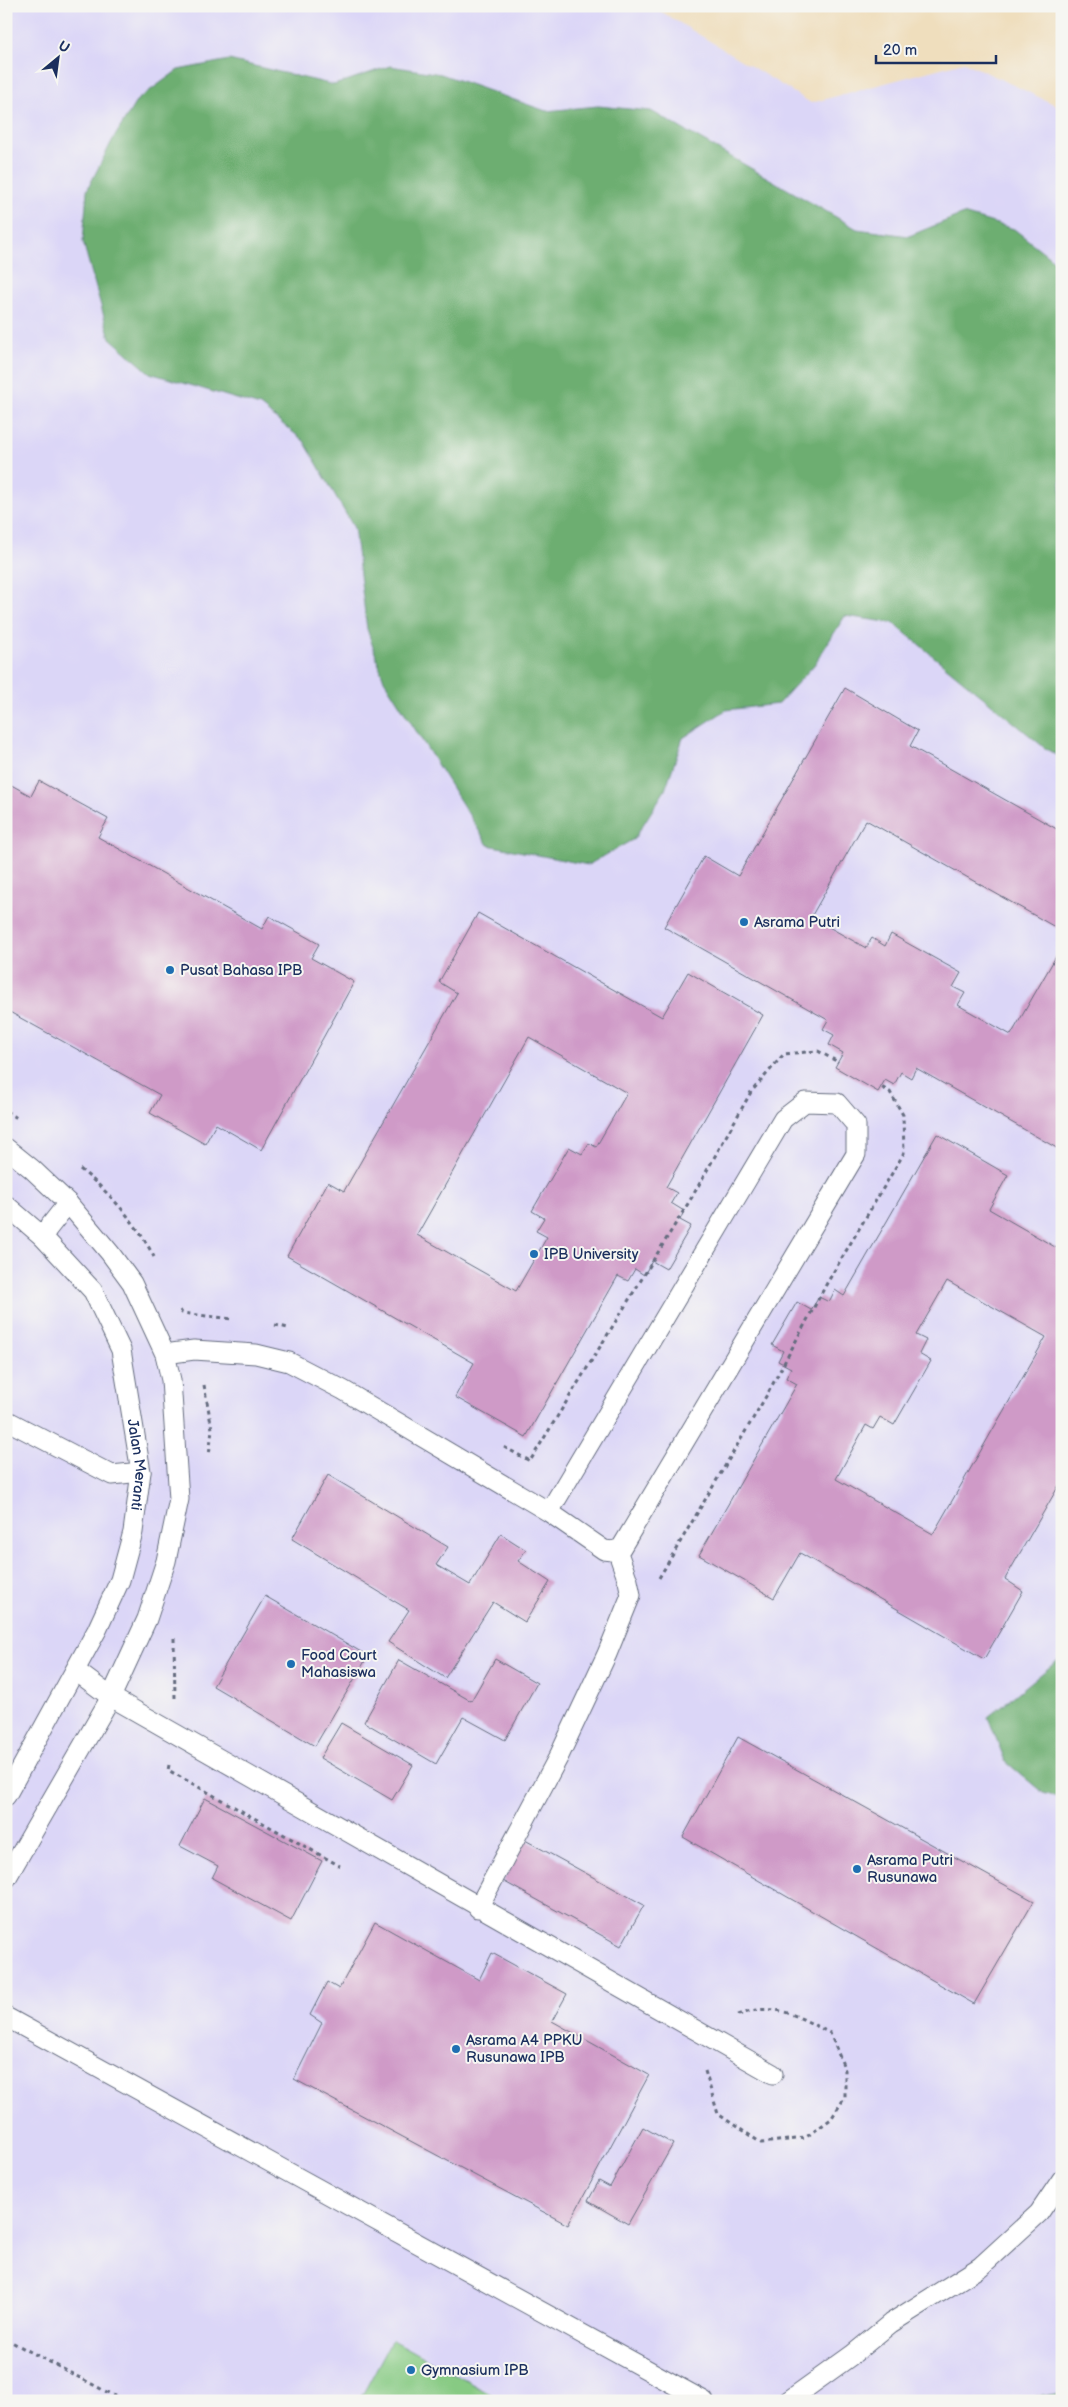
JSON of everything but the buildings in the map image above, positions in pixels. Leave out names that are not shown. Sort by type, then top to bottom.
[{"type":"lane","points":[[478,1908],[559,1756],[608,1654],[631,1595],[619,1549],[856,1154],[856,1125],[837,1103],[805,1102],[783,1119],[549,1512]]},
{"type":"lane","points":[[6,1148],[32,1169],[68,1203],[124,1270],[165,1354],[171,1380],[179,1499],[166,1561],[147,1618],[111,1697],[6,1879]]},
{"type":"lane","points":[[42,1236],[68,1203]]},
{"type":"lane","name":"Jalan Meranti","points":[[6,1206],[42,1236],[93,1291],[121,1350],[141,1472],[133,1532],[120,1580],[76,1671],[6,1796]]},
{"type":"lane","points":[[165,1354],[194,1350],[256,1354],[289,1362],[343,1390],[549,1512],[604,1550],[619,1549]]},
{"type":"lane","points":[[6,1420],[112,1475],[141,1472]]},
{"type":"lane","points":[[76,1671],[111,1697],[478,1908],[773,2074]]},
{"type":"lane","points":[[6,2017],[704,2401]]},
{"type":"lane","points":[[788,2401],[852,2355],[891,2323],[980,2267],[1039,2213],[1062,2179]]},
{"type":"path","points":[[496,1442],[530,1461],[692,1197],[751,1092],[784,1054],[818,1050],[838,1062]]},
{"type":"path","points":[[6,1111],[20,1119]]},
{"type":"path","points":[[78,1167],[100,1185],[140,1230],[157,1263]]},
{"type":"path","points":[[178,1304],[207,1396],[212,1429],[209,1457]]},
{"type":"path","points":[[182,1313],[237,1320]]},
{"type":"path","points":[[265,1323],[284,1326],[292,1330]]},
{"type":"path","points":[[174,1629],[175,1708]]},
{"type":"path","points":[[703,2064],[718,2114],[761,2143],[805,2138],[831,2119],[845,2097],[845,2070],[830,2033],[786,2011],[751,2010],[733,2017]]},
{"type":"path","points":[[6,2339],[124,2401]]},
{"type":"shaded area","name":"IPB University","points":[[6,6],[652,6],[811,103],[964,62],[1062,108],[1062,2401],[6,2401]]},
{"type":"green space","points":[[229,60],[334,85],[390,66],[441,74],[546,111],[598,106],[651,111],[857,229],[909,236],[963,214],[1014,229],[1060,265],[1062,758],[1046,749],[893,623],[845,616],[814,665],[778,704],[726,710],[683,738],[665,790],[634,839],[588,865],[488,845],[384,680],[367,629],[354,528],[304,441],[260,406],[150,373],[110,338],[83,242],[87,190],[112,141],[137,100],[178,70]]},
{"type":"green space","points":[[1062,1657],[1062,1798],[1043,1793],[1005,1761],[988,1717]]},
{"type":"green space","name":"Gymnasium IPB","points":[[392,2340],[503,2401],[359,2401]]},
{"type":"green space","points":[[1062,2392],[1062,2401],[1030,2401],[1043,2395]]},
{"type":"place","name":"Asrama Putri","points":[[744,922]]},
{"type":"place","name":"Pusat Bahasa IPB","points":[[170,970]]},
{"type":"place","name":"IPB University","points":[[534,1254]]},
{"type":"place","name":"Food Court Mahasiswa","points":[[291,1664]]},
{"type":"place","name":"Asrama Putri Rusunawa","points":[[857,1869]]},
{"type":"place","name":"Asrama A4 PPKU Rusunawa IPB","points":[[456,2049]]},
{"type":"place","name":"Gymnasium IPB","points":[[411,2370]]}]
